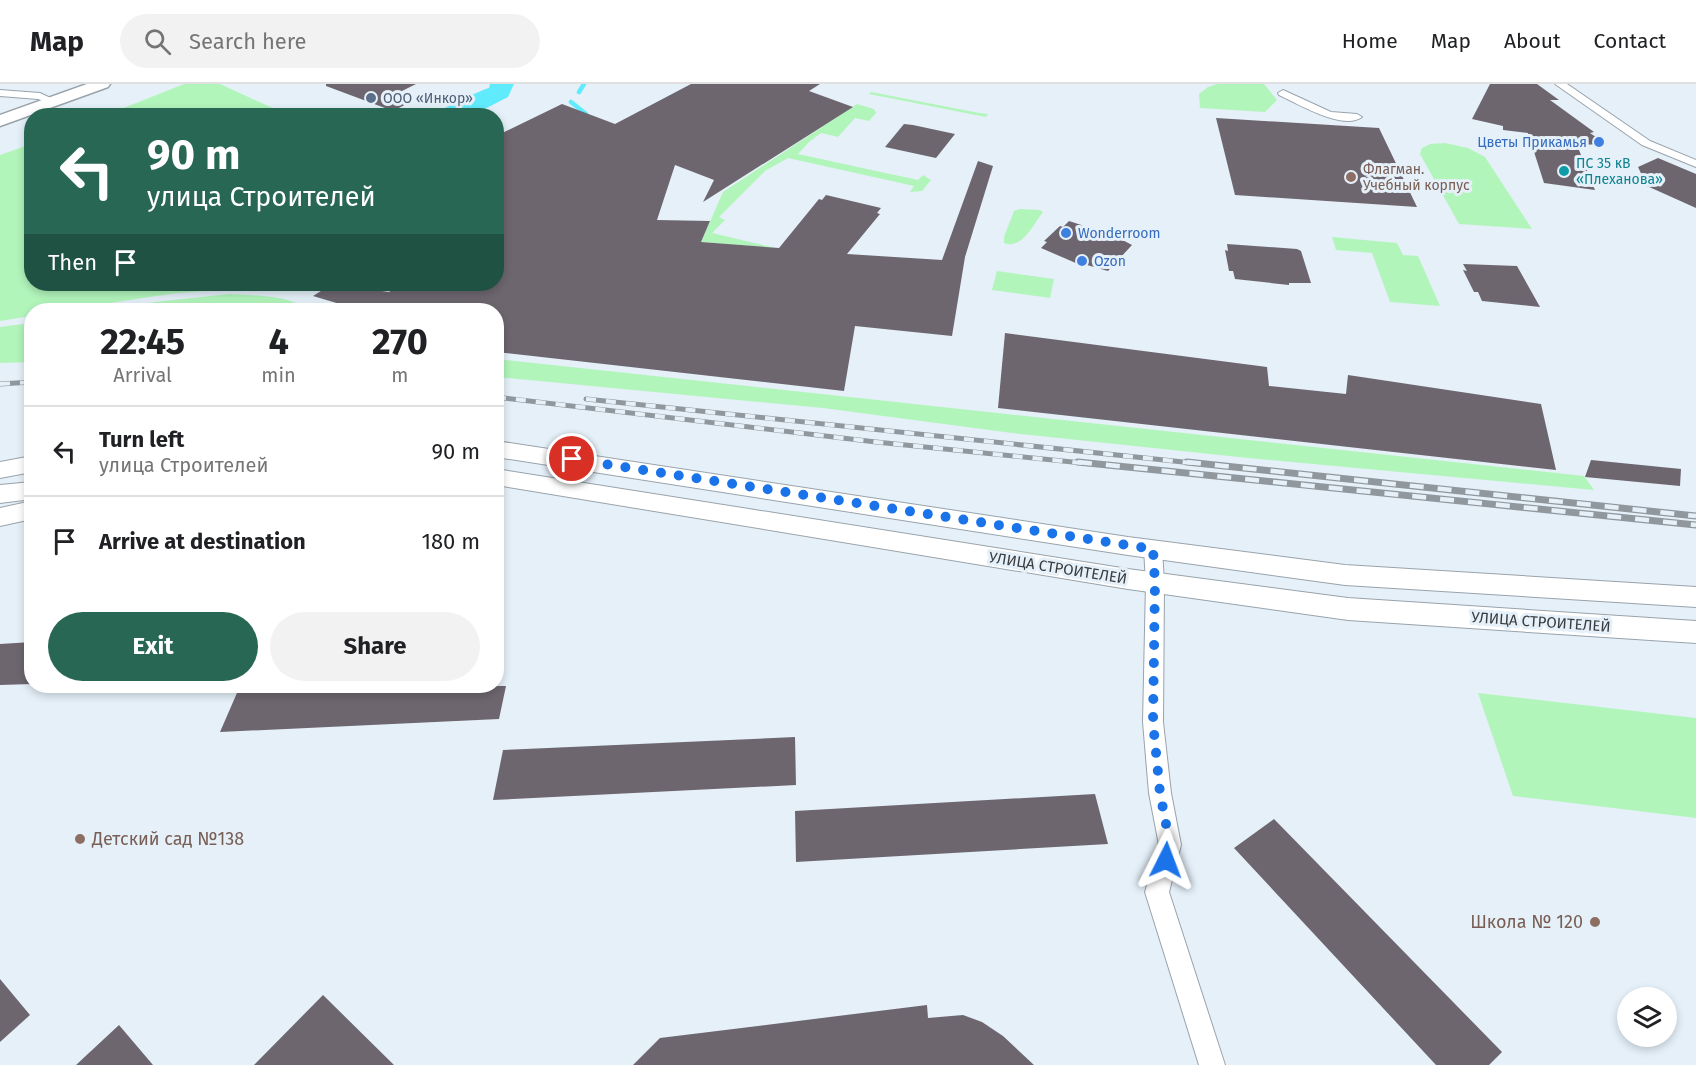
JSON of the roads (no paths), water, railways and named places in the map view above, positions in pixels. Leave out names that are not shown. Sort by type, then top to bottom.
[{"type":"main road","points":[[37,108],[102,84]]},
{"type":"main road","points":[[0,121],[24,113]]},
{"type":"main road","points":[[504,450],[1153,549],[1345,574],[1696,597]]},
{"type":"main road","points":[[0,457],[24,452]]},
{"type":"main road","points":[[0,470],[24,466]]},
{"type":"main road","name":"УЛИЦА СТРОИТЕЛЕЙ","points":[[504,478],[1155,583],[1347,609],[1696,632]]},
{"type":"main road","points":[[0,494],[24,491]]},
{"type":"main road","points":[[504,492],[542,496],[609,494]]},
{"type":"main road","points":[[0,518],[24,512]]},
{"type":"street","points":[[1560,84],[1646,143],[1696,164]]},
{"type":"street","points":[[0,93],[40,96],[54,102]]},
{"type":"street","points":[[1283,93],[1329,115],[1357,117]]},
{"type":"street","points":[[1153,549],[1155,583],[1153,722],[1160,793],[1170,845],[1157,892],[1212,1065]]},
{"type":"waterway","points":[[466,108],[499,92],[502,84]]},
{"type":"waterway","points":[[579,92],[584,84]]},
{"type":"waterway","points":[[571,102],[586,114]]},
{"type":"railway","points":[[0,384],[24,382]]},
{"type":"railway","points":[[504,398],[876,442],[1092,464]]},
{"type":"railway","points":[[586,399],[1202,464]]},
{"type":"railway","points":[[1078,462],[1696,525]]},
{"type":"railway","points":[[1187,462],[1696,516]]},
{"type":"place","name":"ООО «Инкор»","points":[[371,98]]},
{"type":"place","name":"Цветы Прикамья","points":[[1599,142]]},
{"type":"place","name":"ПС 35 кВ «Плеханова»","points":[[1564,171]]},
{"type":"place","name":"Флагман. Учебный корпус","points":[[1351,177]]},
{"type":"place","name":"Wonderroom","points":[[1066,233]]},
{"type":"place","name":"Ozon","points":[[1082,261]]},
{"type":"place","name":"Детский сад №138","points":[[80,839]]},
{"type":"place","name":"Школа № 120","points":[[1595,922]]}]
